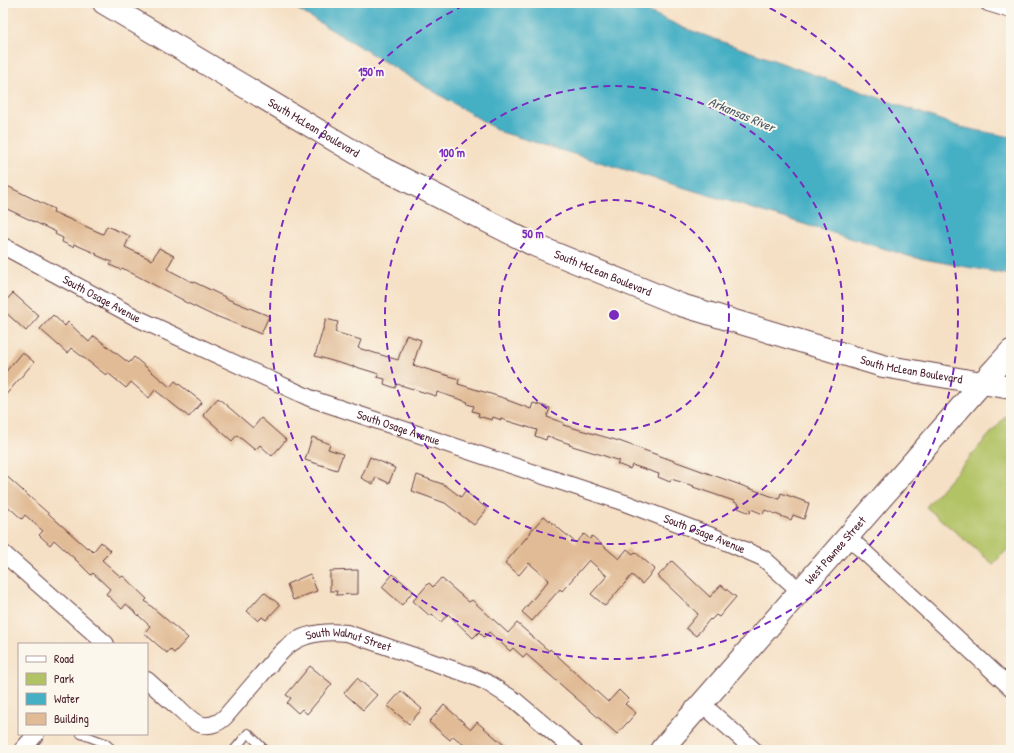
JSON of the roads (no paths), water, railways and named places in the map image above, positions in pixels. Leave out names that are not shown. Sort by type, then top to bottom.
[{"type":"main road","name":"South McLean Boulevard","points":[[104,3],[378,166],[534,245],[681,305],[883,366],[1011,388]]},
{"type":"main road","name":"West Pawnee Street","points":[[661,750],[982,382],[1011,351]]},
{"type":"street","points":[[988,3],[1011,10]]},
{"type":"street","name":"South Osage Avenue","points":[[3,246],[138,318],[312,399],[625,503],[717,538],[762,558],[800,591]]},
{"type":"street","points":[[847,536],[1011,688]]},
{"type":"street","points":[[3,553],[105,643]]},
{"type":"street","name":"South Walnut Street","points":[[148,681],[186,716],[197,723],[205,725],[214,724],[220,722],[225,717],[278,655],[289,645],[300,638],[312,634],[335,632],[347,633],[470,675],[486,682],[516,701],[574,750]]},
{"type":"street","points":[[702,703],[754,750]]},
{"type":"street","points":[[22,750],[35,735]]},
{"type":"lane","points":[[234,750],[248,733],[265,750]]},
{"type":"lane","points":[[84,735],[105,743],[113,750]]},
{"type":"water","name":"Arkansas River","points":[[287,3],[630,3],[684,28],[960,127],[1011,137],[1011,275],[912,257],[501,132]]}]
